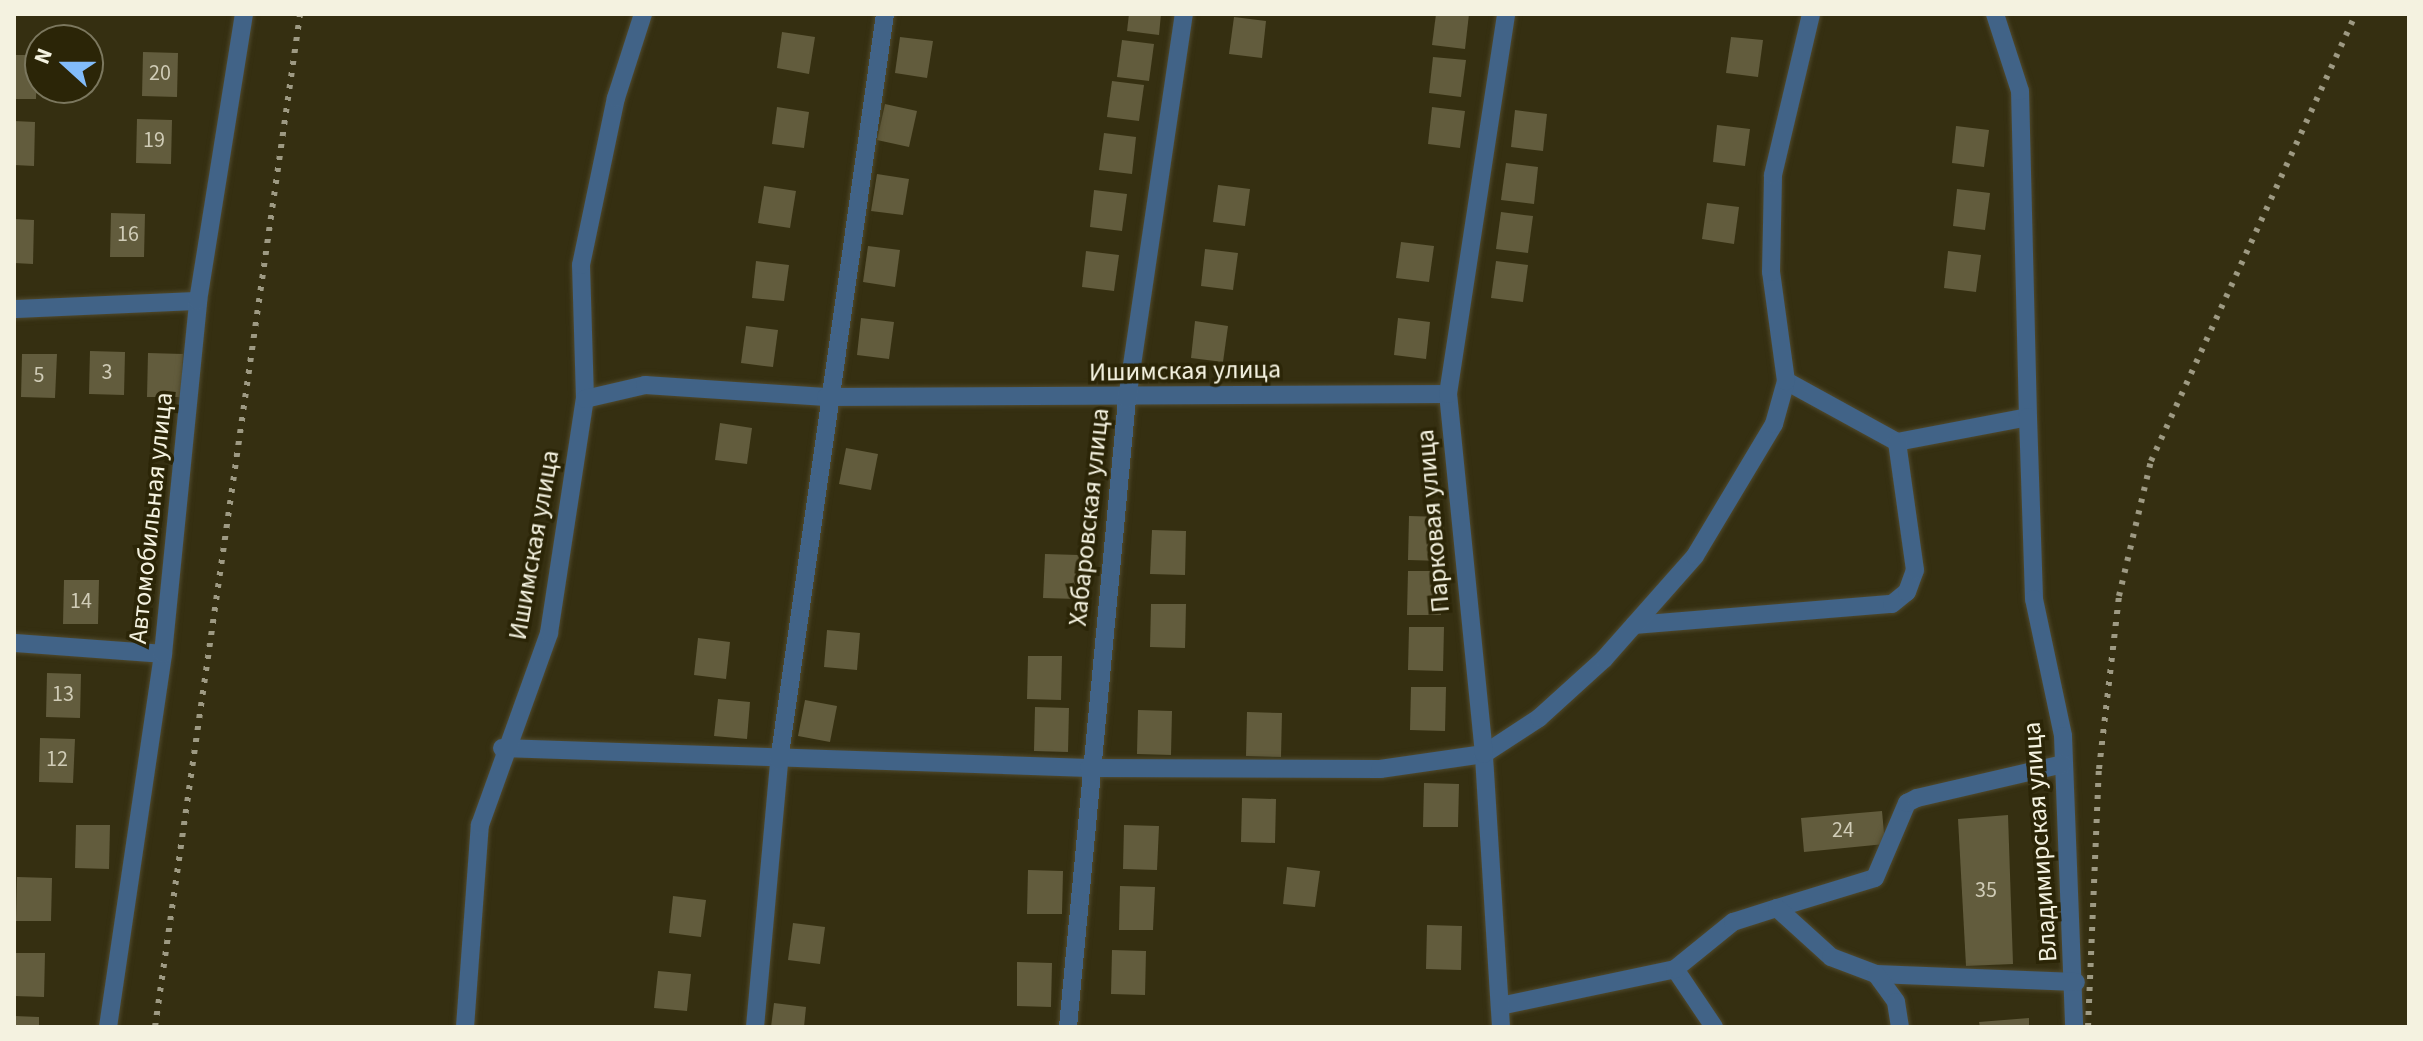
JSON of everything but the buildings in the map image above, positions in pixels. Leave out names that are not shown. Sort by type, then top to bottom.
[{"type":"street","name":"Автомобильная улица","points":[[108,1027],[163,654],[198,301],[244,14]]},
{"type":"street","points":[[585,399],[581,265],[616,98],[643,14]]},
{"type":"street","points":[[755,1027],[779,761],[826,397],[885,14]]},
{"type":"street","name":"Хабаровская улица","points":[[1068,1027],[1089,768],[1127,399],[1184,14]]},
{"type":"street","name":"Парковая улица","points":[[1501,1027],[1484,754],[1448,394],[1506,14]]},
{"type":"street","points":[[502,748],[779,761],[1089,768],[1380,769],[1484,754],[1539,718],[1634,625],[1695,556],[1774,424],[1786,381],[1771,272],[1773,175],[1811,14]]},
{"type":"street","name":"Владимирская улица","points":[[2003,17],[2020,91],[2034,599],[2063,764],[2076,982],[2074,1027]]},
{"type":"street","points":[[14,309],[198,301]]},
{"type":"street","points":[[1786,381],[1897,442],[2028,417]]},
{"type":"street","name":"Ишимская улица","points":[[465,1027],[480,825],[502,748],[549,633],[585,399],[645,385],[826,397],[1127,399],[1448,394]]},
{"type":"street","points":[[1634,625],[1892,604],[1907,592],[1915,570],[1897,442]]},
{"type":"street","points":[[14,643],[163,654]]},
{"type":"street","points":[[1500,1006],[1675,969],[1733,922],[1875,878],[1907,803],[1917,798],[2063,764]]},
{"type":"street","points":[[1777,908],[1831,957],[1876,974],[2076,982]]},
{"type":"street","points":[[1675,969],[1714,1027]]},
{"type":"street","points":[[1876,974],[1896,1002],[1900,1027]]},
{"type":"railway","points":[[155,1027],[300,14]]},
{"type":"railway","points":[[2088,1027],[2099,769],[2119,596],[2151,461],[2356,14]]}]
